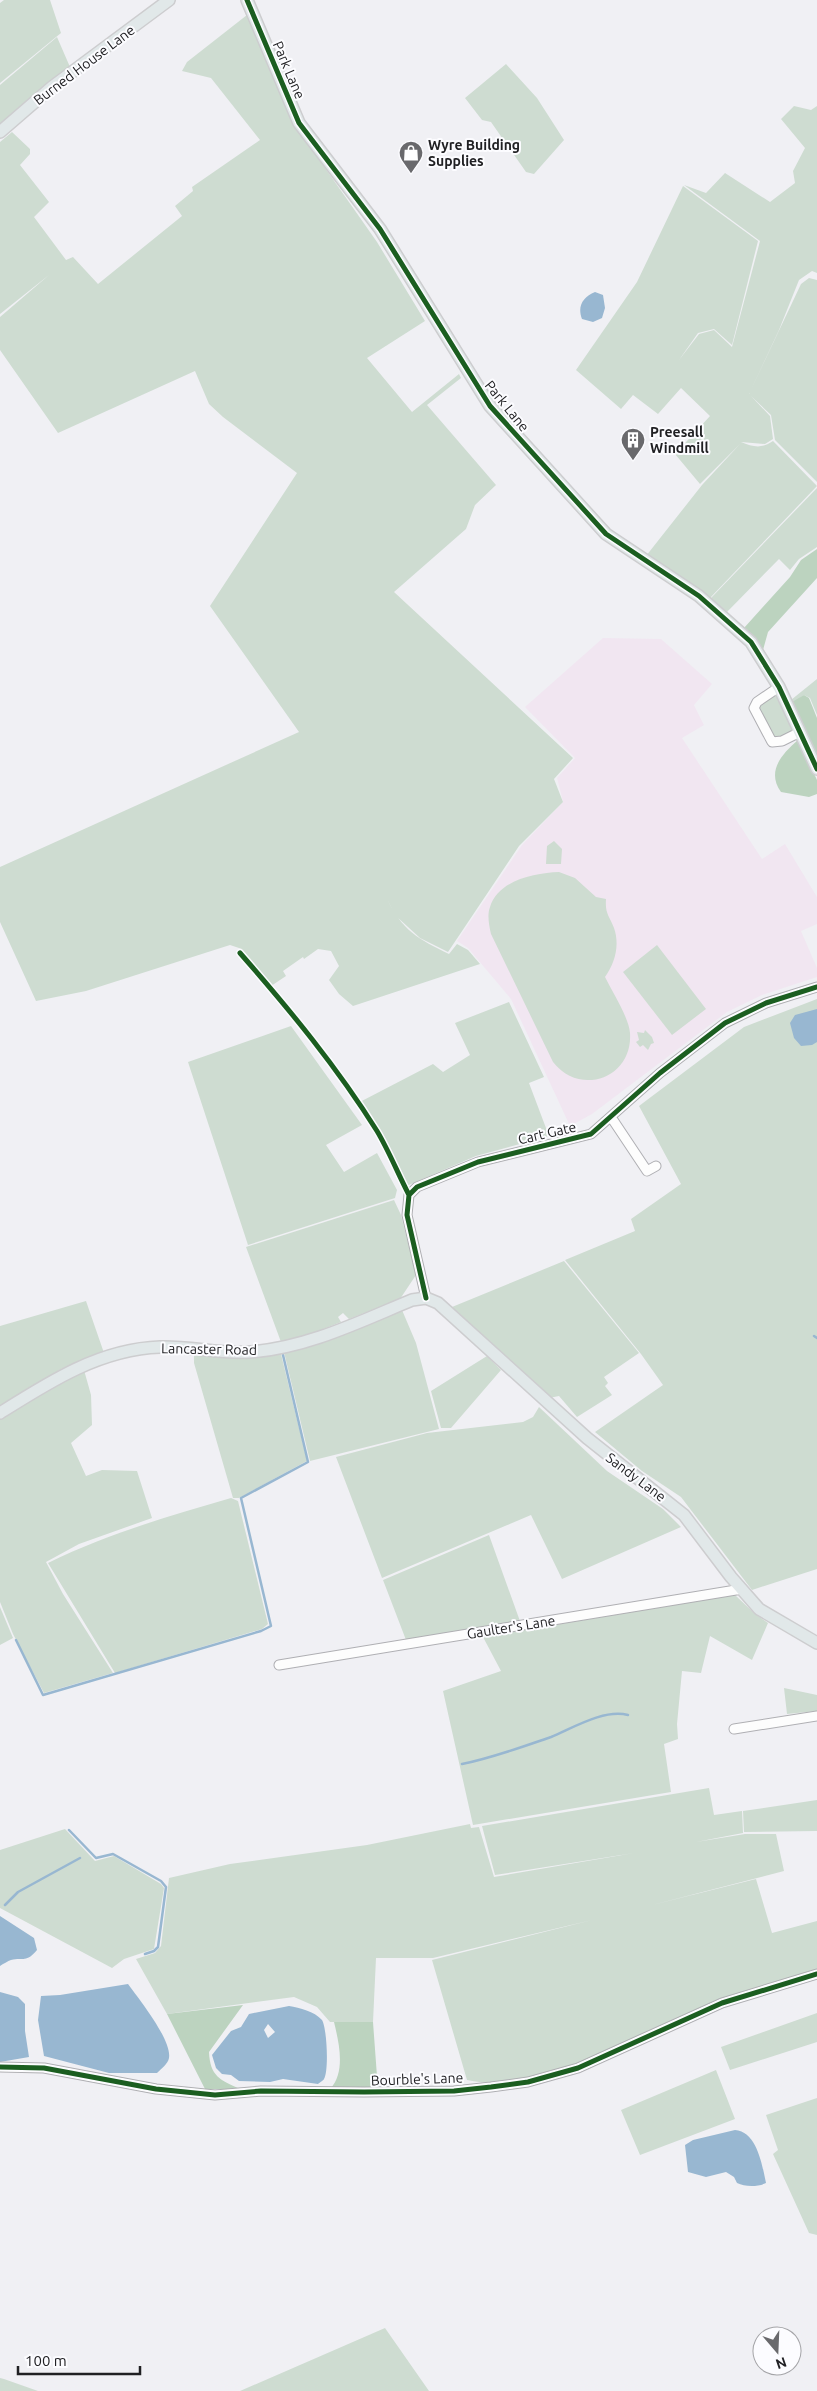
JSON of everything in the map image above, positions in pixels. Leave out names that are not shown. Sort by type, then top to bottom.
[{"type":"main road","name":"Burned House Lane","points":[[0,132],[52,87],[169,0]]},
{"type":"main road","name":"Park Lane","points":[[247,0],[299,123],[380,229],[490,406],[606,534],[699,596],[751,642],[779,687],[817,769]]},
{"type":"main road","name":"Sandy Lane","points":[[426,1298],[438,1303],[599,1449],[684,1515],[759,1609],[773,1619],[817,1643]]},
{"type":"main road","name":"Lancaster Road","points":[[0,1413],[56,1378],[93,1362],[129,1352],[184,1347],[251,1352],[282,1347],[316,1338],[412,1300],[426,1298]]},
{"type":"street","points":[[779,687],[757,702],[754,708],[772,742],[782,742],[800,732]]},
{"type":"street","name":"Cart Gate","points":[[426,1298],[407,1215],[409,1195],[417,1187],[478,1162],[592,1134],[703,1038],[766,1002],[817,987]]},
{"type":"street","points":[[611,1116],[647,1171],[656,1166]]},
{"type":"street","name":"Gaulter's Lane","points":[[279,1665],[742,1590]]},
{"type":"street","points":[[734,1729],[817,1716]]},
{"type":"street","name":"Bourble's Lane","points":[[0,2068],[44,2068],[156,2089],[215,2095],[261,2091],[454,2091],[491,2087],[528,2082],[578,2068],[722,2003],[817,1974]]},
{"type":"shaded area","points":[[4,0],[50,0],[61,33],[0,83],[0,3]]},
{"type":"shaded area","points":[[247,15],[304,138],[377,242],[425,321],[367,358],[412,412],[459,374],[461,378],[427,405],[496,485],[475,505],[466,529],[394,592],[573,758],[554,779],[563,802],[519,846],[448,952],[420,938],[449,954],[457,944],[468,950],[480,964],[353,1006],[339,994],[329,980],[339,966],[331,951],[318,949],[304,959],[303,957],[283,971],[286,976],[268,988],[242,949],[230,945],[86,991],[36,1001],[0,922],[0,867],[299,732],[210,606],[297,473],[223,417],[209,404],[195,371],[58,433],[0,350],[0,317],[49,275],[0,314],[0,142],[12,132],[30,149],[30,154],[20,165],[49,202],[34,217],[66,260],[73,257],[98,284],[182,216],[175,206],[193,191],[192,187],[260,140],[211,78],[182,71],[187,62]],"holes":[[[398,918],[420,938],[405,926]]]},
{"type":"shaded area","points":[[57,37],[70,67],[0,124],[0,85]]},
{"type":"shaded area","points":[[506,64],[537,98],[564,140],[534,174],[526,172],[491,122],[482,120],[465,98]]},
{"type":"shaded area","points":[[794,106],[811,110],[817,106],[817,273],[812,271],[799,280],[779,330],[749,394],[801,284],[809,278],[817,280],[817,482],[775,440],[771,415],[751,396],[770,416],[773,439],[765,444],[741,442],[757,446],[765,445],[773,441],[817,486],[710,598],[646,556],[702,485],[740,444],[700,484],[675,454],[710,416],[681,388],[658,414],[633,395],[621,409],[576,370],[637,282],[683,186],[758,241],[732,345],[714,329],[698,333],[679,360],[699,334],[714,330],[732,347],[760,241],[684,185],[706,193],[725,173],[770,202],[795,183],[793,171],[805,148],[781,119]]},
{"type":"shaded area","points":[[817,488],[817,547],[799,559],[790,570],[779,559],[727,612],[711,598]]},
{"type":"shaded area","points":[[603,638],[661,639],[712,684],[694,705],[704,725],[682,738],[762,859],[785,844],[817,897],[817,924],[801,931],[817,968],[817,977],[762,995],[727,1012],[592,1114],[570,1126],[511,999],[468,948],[457,941],[522,845],[563,802],[557,778],[575,758],[525,707]]},
{"type":"shaded area","points":[[817,679],[817,715],[810,698],[804,695],[792,704],[791,700]]},
{"type":"shaded area","points":[[775,694],[794,732],[781,739],[775,739],[758,707]]},
{"type":"shaded area","points":[[554,841],[562,849],[561,864],[546,864],[547,846]]},
{"type":"shaded area","points":[[559,872],[575,878],[596,897],[606,899],[607,911],[616,934],[616,954],[605,977],[627,1020],[630,1033],[629,1049],[623,1061],[614,1071],[603,1078],[577,1079],[564,1073],[553,1062],[491,934],[489,924],[490,907],[494,898],[501,890],[509,884],[529,876]]},
{"type":"shaded area","points":[[657,945],[706,1009],[672,1035],[623,972]]},
{"type":"shaded area","points":[[817,999],[817,1569],[752,1590],[681,1497],[642,1471],[595,1432],[663,1385],[641,1354],[565,1260],[635,1231],[631,1219],[681,1184],[639,1106],[744,1027]]},
{"type":"shaded area","points":[[509,1002],[544,1077],[529,1083],[549,1136],[476,1156],[404,1187],[368,1121],[356,1104],[433,1064],[443,1072],[470,1055],[455,1023]]},
{"type":"shaded area","points":[[291,1026],[362,1125],[326,1145],[344,1172],[377,1153],[397,1190],[395,1198],[248,1245],[188,1062]]},
{"type":"shaded area","points":[[645,1030],[652,1037],[654,1043],[651,1044],[648,1050],[643,1045],[640,1047],[636,1042],[639,1040],[637,1032],[644,1033]]},
{"type":"shaded area","points":[[394,1200],[401,1215],[416,1275],[400,1299],[349,1319],[343,1313],[338,1317],[341,1322],[303,1337],[281,1342],[246,1247]]},
{"type":"shaded area","points":[[564,1261],[639,1353],[604,1377],[608,1383],[605,1386],[612,1395],[577,1417],[559,1396],[549,1398],[452,1307]]},
{"type":"shaded area","points":[[86,1301],[104,1353],[61,1369],[0,1406],[0,1326]]},
{"type":"shaded area","points":[[402,1310],[416,1343],[439,1429],[310,1461],[284,1352],[325,1341]]},
{"type":"shaded area","points":[[194,1354],[249,1358],[281,1354],[307,1461],[239,1498],[233,1498],[194,1363]]},
{"type":"shaded area","points":[[487,1356],[501,1370],[451,1428],[441,1428],[431,1391]]},
{"type":"shaded area","points":[[84,1370],[91,1395],[92,1425],[71,1443],[86,1476],[102,1470],[137,1471],[152,1518],[79,1544],[46,1562],[63,1594],[113,1673],[44,1693],[13,1634],[0,1602],[0,1416]]},
{"type":"shaded area","points":[[539,1407],[607,1471],[663,1509],[681,1527],[562,1579],[531,1515],[382,1578],[336,1457],[427,1433],[523,1422],[533,1417]]},
{"type":"shaded area","points":[[231,1498],[238,1501],[268,1624],[262,1629],[115,1673],[48,1563],[115,1534]]},
{"type":"shaded area","points":[[489,1535],[521,1624],[406,1640],[383,1580]]},
{"type":"shaded area","points":[[735,1595],[768,1623],[752,1660],[710,1636],[701,1673],[682,1671],[677,1724],[678,1739],[664,1744],[671,1792],[473,1825],[443,1691],[501,1671],[483,1637]]},
{"type":"shaded area","points":[[0,1607],[13,1638],[0,1645]]},
{"type":"shaded area","points":[[784,1688],[817,1695],[817,1711],[787,1714]]},
{"type":"shaded area","points":[[709,1788],[714,1815],[742,1811],[743,1833],[696,1842],[745,1834],[776,1834],[784,1871],[613,1915],[433,1958],[376,1958],[373,2022],[330,2022],[317,2007],[294,1997],[167,2014],[136,1959],[155,1953],[161,1946],[169,1878],[230,1864],[367,1845],[470,1824],[471,1828],[479,1827],[494,1877],[634,1853],[495,1875],[482,1826]]},
{"type":"shaded area","points":[[817,1800],[817,1831],[744,1832],[743,1811]]},
{"type":"shaded area","points":[[65,1829],[95,1861],[114,1856],[161,1884],[164,1888],[154,1949],[124,1959],[112,1968],[0,1908],[0,1850]]},
{"type":"shaded area","points":[[756,1879],[772,1933],[817,1921],[817,1971],[731,1996],[690,2013],[596,2058],[563,2071],[530,2079],[498,2083],[467,2080],[432,1960]]},
{"type":"shaded area","points":[[817,2013],[817,2042],[730,2070],[721,2047]]},
{"type":"shaded area","points":[[716,2070],[735,2119],[640,2155],[621,2110]]},
{"type":"shaded area","points":[[817,2098],[817,2235],[809,2233],[773,2154],[778,2150],[766,2115]]},
{"type":"shaded area","points":[[385,2328],[429,2391],[240,2391]]},
{"type":"shaded area","points":[[0,2378],[4,2379],[38,2391],[0,2391]]},
{"type":"green space","points":[[817,549],[817,578],[768,632],[763,650],[744,628],[790,577],[801,560]]},
{"type":"green space","points":[[804,695],[809,698],[817,718],[817,759],[792,702]]},
{"type":"green space","points":[[798,740],[817,780],[817,794],[809,797],[781,792],[775,777],[778,763],[786,751]]},
{"type":"green space","points":[[243,2005],[209,2052],[211,2067],[217,2076],[240,2089],[205,2089],[167,2014]]},
{"type":"green space","points":[[334,2022],[373,2022],[378,2090],[330,2089],[335,2082],[340,2066]]},
{"type":"water","points":[[595,292],[603,295],[605,308],[602,318],[593,322],[582,319],[580,310],[584,299]]},
{"type":"water","points":[[817,1009],[817,1042],[812,1045],[801,1046],[794,1038],[790,1023],[795,1015]]},
{"type":"water","points":[[0,1916],[34,1938],[37,1950],[30,1957],[11,1960],[0,1966]]},
{"type":"water","points":[[128,1984],[154,2020],[169,2050],[168,2060],[157,2073],[109,2073],[44,2056],[38,2020],[41,1996],[60,1995]]},
{"type":"water","points":[[0,1992],[18,1997],[25,2004],[25,2031],[29,2057],[0,2062]]},
{"type":"water","points":[[289,2006],[307,2010],[319,2017],[324,2025],[326,2040],[327,2059],[324,2079],[318,2084],[283,2079],[270,2082],[239,2081],[231,2075],[222,2074],[216,2068],[212,2055],[231,2031],[241,2027],[249,2014]],"holes":[[[268,2024],[275,2032],[268,2038],[264,2030]]]},
{"type":"water","points":[[735,2130],[749,2136],[760,2158],[766,2183],[748,2186],[737,2183],[734,2177],[726,2172],[706,2177],[688,2172],[685,2145],[693,2140]]},
{"type":"waterway","points":[[16,1640],[43,1695],[261,1631],[271,1626],[241,1498],[308,1462],[283,1355]]},
{"type":"waterway","points":[[462,1764],[529,1745],[598,1717],[618,1714],[628,1715]]},
{"type":"waterway","points":[[69,1830],[96,1858],[113,1854],[161,1881],[166,1887],[158,1947],[154,1951],[145,1954]]},
{"type":"waterway","points":[[5,1905],[18,1892],[80,1858]]},
{"type":"cycle path","points":[[247,0],[299,123],[380,229],[490,406],[606,534],[699,596],[751,642],[779,687],[817,769]]},
{"type":"cycle path","points":[[240,953],[294,1017],[346,1084],[381,1139],[409,1195]]},
{"type":"cycle path","points":[[426,1298],[407,1215],[409,1195],[417,1187],[478,1162],[591,1134],[660,1073],[725,1023],[766,1003],[817,987]]},
{"type":"cycle path","points":[[0,2067],[44,2068],[156,2089],[215,2095],[261,2091],[454,2091],[491,2087],[528,2082],[578,2068],[722,2003],[817,1974]]},
{"type":"place","name":"Wyre Building Supplies","points":[[411,174]]},
{"type":"place","name":"Preesall Windmill","points":[[633,461]]}]
